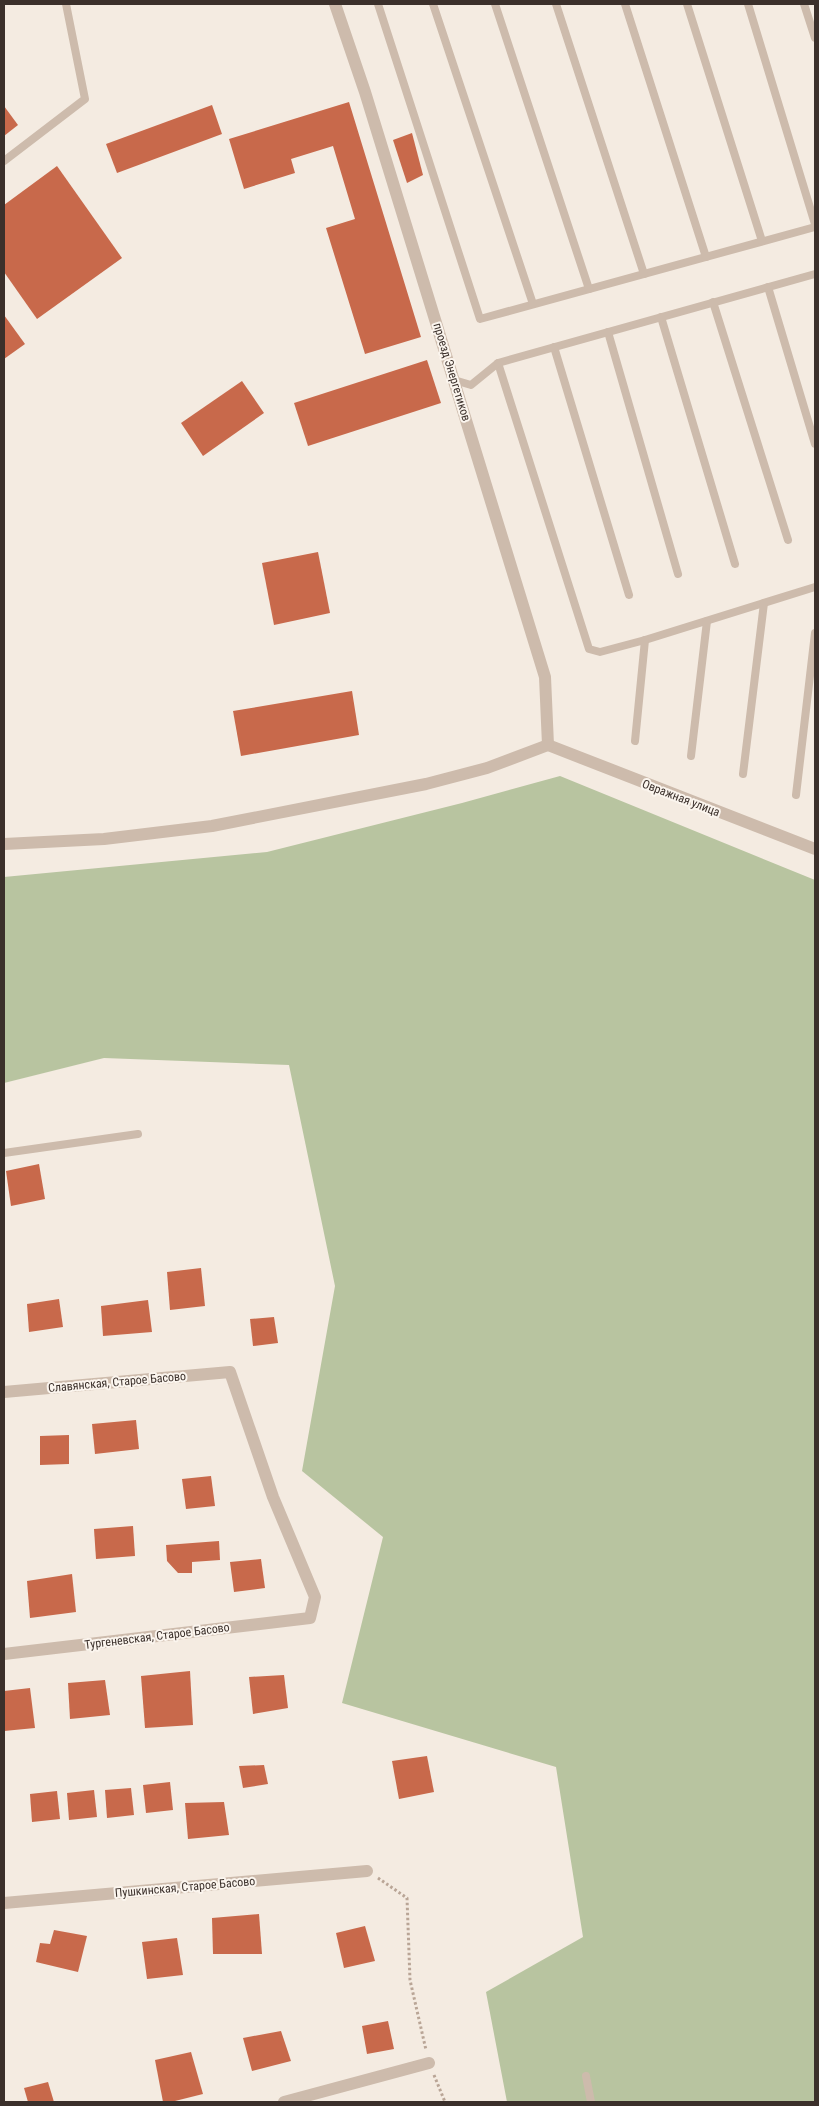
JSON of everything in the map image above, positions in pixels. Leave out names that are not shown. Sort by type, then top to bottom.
[{"type":"street","name":"проезд Энергетиков","points":[[335,4],[365,92],[545,676],[548,745]]},
{"type":"street","points":[[4,844],[104,839],[212,826],[426,784],[487,768],[548,745]]},
{"type":"street","name":"Овражная улица","points":[[548,745],[815,849]]},
{"type":"street","name":"Славянская, Старое Басово","points":[[4,1392],[230,1372],[273,1497],[316,1597],[310,1618]]},
{"type":"street","name":"Тургеневская, Старое Басово","points":[[4,1654],[310,1618]]},
{"type":"street","name":"Пушкинская, Старое Басово","points":[[4,1903],[367,1871]]},
{"type":"street","points":[[284,2102],[429,2063]]},
{"type":"lane","points":[[4,161],[85,99],[66,4]]},
{"type":"lane","points":[[378,4],[480,319],[762,242],[815,225],[748,4]]},
{"type":"lane","points":[[433,4],[533,304]]},
{"type":"lane","points":[[495,4],[589,289]]},
{"type":"lane","points":[[556,4],[644,274]]},
{"type":"lane","points":[[625,4],[706,257]]},
{"type":"lane","points":[[687,4],[762,242]]},
{"type":"lane","points":[[804,4],[815,38]]},
{"type":"lane","points":[[454,380],[471,385],[498,362],[815,274]]},
{"type":"lane","points":[[768,287],[815,444]]},
{"type":"lane","points":[[713,302],[788,540]]},
{"type":"lane","points":[[661,317],[735,564]]},
{"type":"lane","points":[[608,332],[678,574]]},
{"type":"lane","points":[[554,347],[629,595]]},
{"type":"lane","points":[[498,362],[589,649],[600,652],[645,640],[815,587]]},
{"type":"lane","points":[[743,774],[764,603]]},
{"type":"lane","points":[[691,756],[707,621]]},
{"type":"lane","points":[[796,795],[815,633]]},
{"type":"lane","points":[[635,741],[645,640]]},
{"type":"lane","points":[[4,1153],[138,1134]]},
{"type":"lane","points":[[586,2076],[591,2102]]},
{"type":"path","points":[[367,1871],[407,1898],[410,1980],[429,2063],[445,2102]]},
{"type":"green space","points":[[560,776],[815,880],[815,2102],[507,2102],[486,1992],[583,1937],[556,1767],[342,1703],[383,1537],[302,1471],[335,1286],[289,1065],[104,1058],[4,1083],[4,877],[267,852],[462,803]]},
{"type":"building","points":[[349,102],[421,337],[365,354],[326,228],[355,219],[333,146],[291,159],[295,173],[244,189],[229,139]]},
{"type":"building","points":[[212,105],[222,134],[117,173],[106,144]]},
{"type":"building","points":[[4,106],[18,125],[4,136]]},
{"type":"building","points":[[412,133],[423,175],[407,183],[393,140]]},
{"type":"building","points":[[57,166],[122,258],[37,319],[4,272],[4,205]]},
{"type":"building","points":[[4,315],[25,344],[4,359]]},
{"type":"building","points":[[427,360],[441,403],[308,446],[294,403]]},
{"type":"building","points":[[242,381],[264,413],[203,456],[181,423]]},
{"type":"building","points":[[318,552],[330,613],[274,625],[262,563]]},
{"type":"building","points":[[352,691],[359,735],[241,756],[233,711]]},
{"type":"building","points":[[39,1164],[45,1199],[11,1206],[6,1171]]},
{"type":"building","points":[[201,1268],[205,1306],[170,1310],[167,1272]]},
{"type":"building","points":[[59,1299],[63,1327],[29,1332],[27,1304]]},
{"type":"building","points":[[148,1300],[152,1332],[103,1336],[101,1306]]},
{"type":"building","points":[[274,1317],[278,1343],[253,1346],[250,1319]]},
{"type":"building","points":[[136,1420],[139,1449],[95,1454],[92,1424]]},
{"type":"building","points":[[69,1435],[69,1464],[40,1465],[40,1436]]},
{"type":"building","points":[[211,1476],[215,1506],[186,1509],[182,1479]]},
{"type":"building","points":[[133,1526],[135,1556],[96,1559],[94,1529]]},
{"type":"building","points":[[219,1541],[220,1560],[192,1562],[192,1573],[178,1573],[167,1561],[166,1545]]},
{"type":"building","points":[[261,1559],[265,1588],[234,1592],[230,1562]]},
{"type":"building","points":[[72,1574],[76,1612],[30,1618],[27,1581]]},
{"type":"building","points":[[190,1671],[193,1725],[145,1728],[141,1676]]},
{"type":"building","points":[[284,1675],[288,1708],[253,1714],[249,1677]]},
{"type":"building","points":[[105,1680],[110,1715],[70,1719],[68,1683]]},
{"type":"building","points":[[30,1688],[35,1728],[4,1731],[4,1691]]},
{"type":"building","points":[[427,1756],[434,1792],[399,1799],[392,1761]]},
{"type":"building","points":[[264,1765],[268,1784],[243,1788],[239,1766]]},
{"type":"building","points":[[170,1782],[173,1810],[146,1813],[143,1785]]},
{"type":"building","points":[[131,1788],[134,1815],[107,1818],[105,1790]]},
{"type":"building","points":[[94,1790],[97,1817],[69,1820],[67,1793]]},
{"type":"building","points":[[57,1791],[60,1819],[32,1822],[30,1794]]},
{"type":"building","points":[[224,1802],[229,1835],[188,1839],[185,1803]]},
{"type":"building","points":[[259,1914],[262,1954],[213,1954],[212,1918]]},
{"type":"building","points":[[365,1926],[375,1961],[344,1968],[336,1933]]},
{"type":"building","points":[[54,1930],[87,1936],[78,1972],[36,1962],[40,1943],[50,1944]]},
{"type":"building","points":[[177,1938],[183,1975],[147,1979],[142,1942]]},
{"type":"building","points":[[388,2021],[394,2049],[367,2054],[362,2026]]},
{"type":"building","points":[[281,2031],[291,2061],[252,2071],[243,2038]]},
{"type":"building","points":[[191,2052],[203,2094],[171,2102],[163,2102],[155,2060]]},
{"type":"building","points":[[48,2082],[54,2102],[28,2102],[24,2088]]}]
